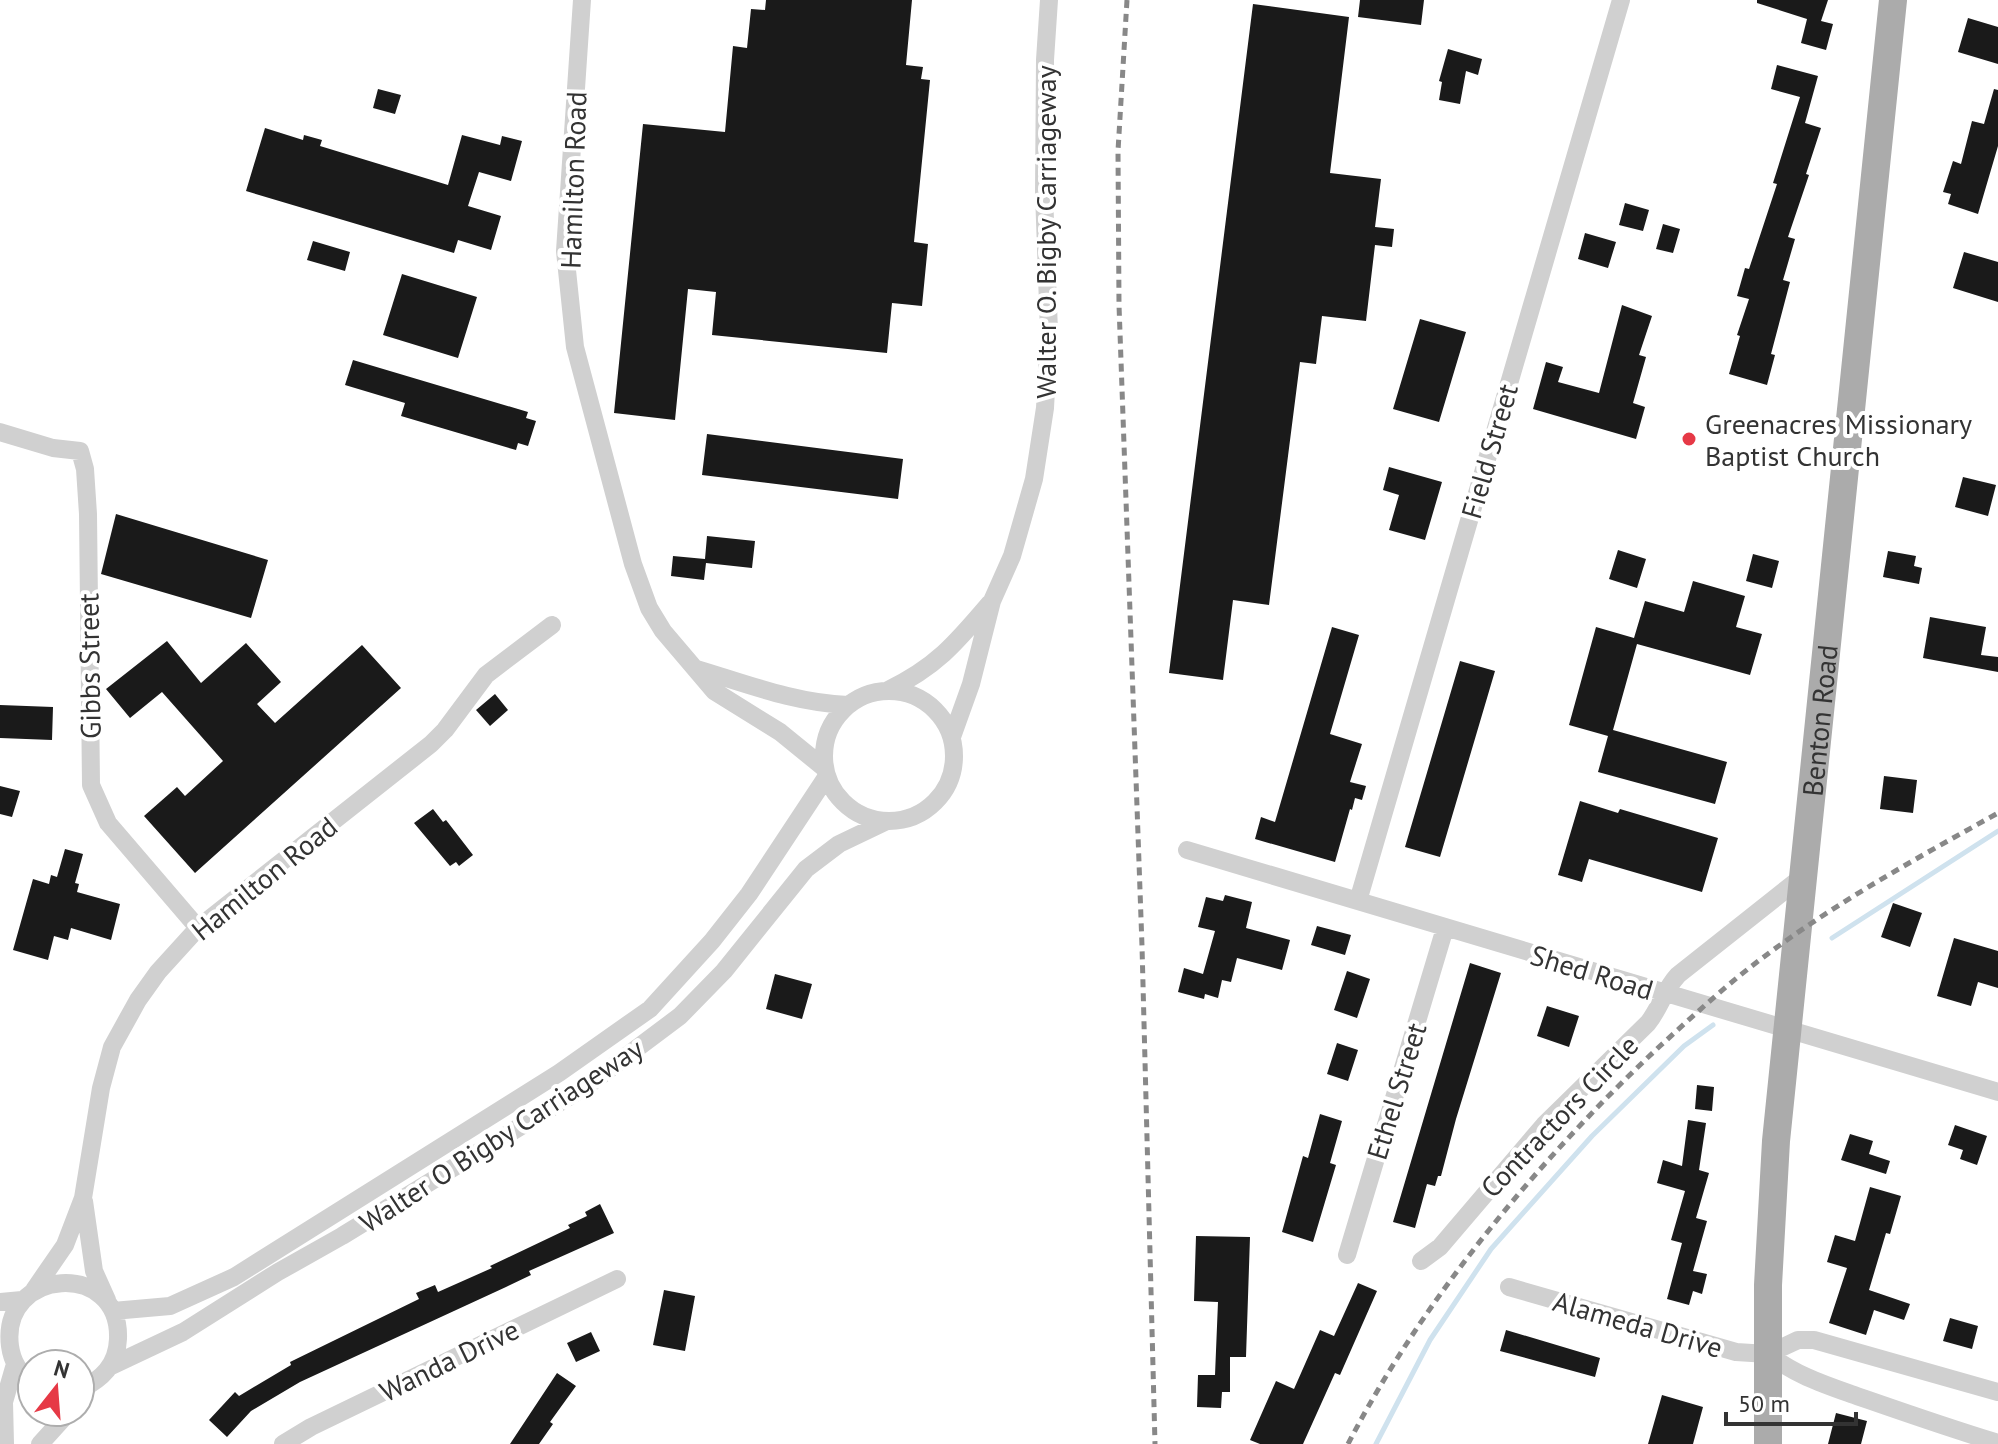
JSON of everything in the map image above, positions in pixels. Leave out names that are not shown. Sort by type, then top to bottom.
[{"type":"main road","name":"Benton Road","points":[[1768,1444],[1772,1192],[1893,0]]},
{"type":"street","name":"Hamilton Road","points":[[582,0],[565,251],[575,347],[608,477],[649,608],[676,648],[714,691],[780,732],[825,771]]},
{"type":"street","name":"Walter O. Bigby Carriageway","points":[[952,737],[971,684],[992,601],[1012,556],[1034,479],[1045,408],[1049,332],[1044,178],[1045,60],[1049,0]]},
{"type":"street","name":"Field Street","points":[[1358,901],[1621,0]]},
{"type":"street","name":"Gibbs Street","points":[[0,432],[53,448],[80,451],[85,469],[88,514],[91,785],[108,823],[198,928]]},
{"type":"street","name":"Walter O. Bigby Carriageway","points":[[888,690],[916,677],[938,661],[992,601]]},
{"type":"street","name":"Hamilton Road","points":[[28,1295],[65,1245],[83,1198],[101,1088],[112,1047],[138,1000],[158,972],[198,928],[431,744],[486,675],[552,625]]},
{"type":"street","name":"Hamilton Road","points":[[697,669],[771,693],[848,705]]},
{"type":"street","points":[[848,705],[867,694],[888,690],[909,693],[928,703],[943,718],[952,737]]},
{"type":"street","name":"Walter O Bigby Carriageway","points":[[110,1308],[170,1306],[234,1277],[559,1073],[650,1009],[712,941],[749,894],[825,771],[826,737],[834,719],[848,705]]},
{"type":"street","name":"Walter O Bigby Carriageway","points":[[96,1379],[111,1366],[183,1332],[342,1236],[588,1085],[637,1051],[724,971],[806,869],[839,844],[885,822],[906,820],[925,811],[941,797],[951,779],[955,758],[952,737]]},
{"type":"street","points":[[825,771],[835,793],[849,808],[885,822]]},
{"type":"street","name":"Shed Road","points":[[1187,850],[1998,1092]]},
{"type":"street","name":"Contractors Circle","points":[[1421,1261],[1440,1247],[1544,1125],[1648,1023],[1660,1007],[1670,984],[1803,876]]},
{"type":"street","name":"Ethel Street","points":[[1347,1255],[1445,928]]},
{"type":"street","name":"Hamilton Road","points":[[83,1198],[94,1271],[110,1308]]},
{"type":"street","name":"Wanda Drive","points":[[283,1444],[311,1427],[617,1279]]},
{"type":"street","points":[[0,1302],[28,1295],[49,1283],[82,1285],[96,1292],[110,1308],[119,1329],[118,1349],[111,1366]]},
{"type":"street","name":"Alameda Drive","points":[[1509,1287],[1718,1348],[1768,1354],[1809,1380],[1900,1413],[1998,1443]]},
{"type":"street","points":[[5,1444],[8,1335],[12,1316],[28,1295]]},
{"type":"street","name":"Alameda Drive","points":[[1768,1354],[1798,1340],[1814,1340],[1998,1392]]},
{"type":"street","points":[[40,1444],[54,1428]]},
{"type":"building","points":[[766,0],[912,0],[906,65],[923,67],[921,79],[930,80],[914,242],[928,244],[922,306],[892,303],[887,353],[712,335],[716,292],[688,289],[675,420],[614,413],[643,124],[725,132],[733,46],[747,48],[751,9],[765,10]]},
{"type":"building","points":[[1360,0],[1424,0],[1421,25],[1358,17]]},
{"type":"building","points":[[1757,0],[1828,0],[1821,21],[1833,24],[1826,50],[1801,43],[1807,19],[1757,3]]},
{"type":"building","points":[[1253,4],[1349,17],[1330,173],[1381,179],[1375,227],[1394,229],[1392,247],[1375,245],[1366,321],[1322,316],[1316,364],[1300,362],[1269,605],[1233,600],[1223,680],[1169,673]]},
{"type":"building","points":[[1968,18],[1998,27],[1998,64],[1958,52]]},
{"type":"building","points":[[1448,49],[1482,59],[1478,75],[1466,71],[1460,104],[1439,100],[1442,82],[1439,81]]},
{"type":"building","points":[[1777,65],[1818,76],[1805,123],[1821,128],[1788,237],[1795,239],[1783,280],[1790,282],[1771,354],[1775,355],[1767,385],[1729,374],[1749,299],[1737,296],[1777,184],[1773,183],[1800,97],[1771,89]]},
{"type":"building","points":[[378,89],[401,95],[395,114],[373,108]]},
{"type":"building","points":[[1994,89],[1998,90],[1998,146],[1978,214],[1948,204],[1951,194],[1943,192],[1953,161],[1961,164],[1972,121],[1984,124]]},
{"type":"building","points":[[265,128],[303,140],[304,135],[322,140],[320,146],[448,185],[462,135],[500,145],[502,136],[522,141],[511,181],[479,172],[468,206],[501,216],[491,250],[458,240],[454,253],[246,191]]},
{"type":"building","points":[[1625,203],[1649,210],[1643,231],[1619,225]]},
{"type":"building","points":[[1663,224],[1680,229],[1673,253],[1656,249]]},
{"type":"building","points":[[1585,233],[1616,242],[1608,268],[1578,259]]},
{"type":"building","points":[[313,241],[350,252],[345,271],[307,260]]},
{"type":"building","points":[[1964,252],[1998,262],[1998,302],[1953,288]]},
{"type":"building","points":[[402,274],[477,297],[458,358],[383,335]]},
{"type":"building","points":[[1622,305],[1652,316],[1639,355],[1646,357],[1633,403],[1645,407],[1636,439],[1533,409],[1546,362],[1563,367],[1558,382],[1599,393]]},
{"type":"building","points":[[1420,319],[1466,332],[1439,422],[1393,409]]},
{"type":"building","points":[[353,360],[528,412],[526,418],[536,421],[528,446],[518,443],[516,450],[401,416],[405,403],[345,385]]},
{"type":"building","points":[[707,434],[903,459],[898,499],[702,475]]},
{"type":"building","points":[[1389,467],[1442,482],[1425,540],[1389,530],[1399,495],[1383,490]]},
{"type":"building","points":[[1963,477],[1996,485],[1988,516],[1955,507]]},
{"type":"building","points":[[116,514],[268,560],[251,618],[101,574]]},
{"type":"building","points":[[707,536],[755,541],[752,568],[706,563],[704,580],[671,576],[673,556],[705,559]]},
{"type":"building","points":[[1618,550],[1646,559],[1637,588],[1609,579]]},
{"type":"building","points":[[1888,551],[1916,556],[1914,566],[1922,568],[1919,584],[1883,577]]},
{"type":"building","points":[[1753,554],[1779,561],[1772,588],[1746,581]]},
{"type":"building","points":[[1693,581],[1745,596],[1736,627],[1762,634],[1750,675],[1637,644],[1613,730],[1727,762],[1715,804],[1598,772],[1608,736],[1569,725],[1596,627],[1634,638],[1645,601],[1684,612]]},
{"type":"building","points":[[1930,617],[1986,627],[1981,655],[1998,657],[1998,672],[1923,658]]},
{"type":"building","points":[[1332,627],[1359,635],[1330,734],[1362,744],[1350,782],[1366,786],[1362,800],[1355,798],[1350,809],[1335,862],[1255,839],[1261,817],[1275,822]]},
{"type":"building","points":[[167,641],[201,683],[246,643],[281,682],[257,704],[275,723],[362,645],[401,688],[195,873],[144,816],[177,787],[185,796],[223,761],[162,692],[130,718],[106,689]]},
{"type":"building","points":[[1460,661],[1495,671],[1440,857],[1405,847]]},
{"type":"building","points":[[495,694],[508,710],[490,726],[476,710]]},
{"type":"building","points":[[0,705],[53,707],[52,740],[0,738]]},
{"type":"building","points":[[1884,776],[1917,780],[1913,813],[1880,809]]},
{"type":"building","points":[[0,786],[20,791],[12,817],[0,814]]},
{"type":"building","points":[[1580,801],[1618,813],[1620,809],[1718,838],[1702,892],[1589,859],[1582,882],[1558,875]]},
{"type":"building","points":[[433,809],[443,822],[446,820],[473,855],[459,866],[456,862],[450,866],[414,823]]},
{"type":"building","points":[[65,849],[83,854],[75,883],[79,884],[77,892],[120,904],[111,940],[71,928],[68,940],[54,936],[48,960],[13,950],[33,879],[49,884],[51,875],[57,877]]},
{"type":"building","points":[[1225,895],[1252,902],[1246,928],[1290,940],[1282,970],[1237,958],[1231,982],[1222,980],[1218,998],[1205,994],[1204,999],[1178,992],[1184,968],[1203,974],[1215,931],[1198,927],[1206,897],[1223,901]]},
{"type":"building","points":[[1893,903],[1922,913],[1910,947],[1881,937]]},
{"type":"building","points":[[1317,926],[1351,935],[1345,955],[1311,945]]},
{"type":"building","points":[[1954,938],[1998,951],[1998,988],[1978,982],[1971,1006],[1937,996]]},
{"type":"building","points":[[1470,963],[1501,973],[1441,1176],[1438,1176],[1435,1186],[1427,1184],[1415,1228],[1393,1222]]},
{"type":"building","points":[[1347,971],[1370,979],[1357,1018],[1334,1010]]},
{"type":"building","points":[[775,974],[812,984],[802,1019],[766,1009]]},
{"type":"building","points":[[1547,1006],[1579,1016],[1569,1047],[1537,1036]]},
{"type":"building","points":[[1337,1043],[1358,1050],[1348,1081],[1327,1074]]},
{"type":"building","points":[[1697,1085],[1714,1087],[1712,1111],[1695,1109]]},
{"type":"building","points":[[1320,1114],[1342,1121],[1330,1163],[1336,1165],[1313,1242],[1282,1232],[1303,1156],[1308,1158]]},
{"type":"building","points":[[1688,1120],[1706,1123],[1699,1170],[1709,1173],[1696,1218],[1707,1221],[1693,1271],[1707,1274],[1702,1294],[1693,1291],[1689,1305],[1667,1299],[1682,1243],[1671,1240],[1685,1191],[1657,1183],[1663,1160],[1682,1166]]},
{"type":"building","points":[[1955,1125],[1987,1136],[1977,1165],[1960,1159],[1963,1150],[1948,1145]]},
{"type":"building","points":[[1850,1134],[1873,1141],[1869,1154],[1890,1161],[1886,1174],[1841,1160]]},
{"type":"building","points":[[1870,1187],[1901,1196],[1869,1290],[1910,1304],[1904,1320],[1874,1310],[1866,1335],[1829,1323],[1847,1268],[1827,1262],[1835,1235],[1855,1241]]},
{"type":"building","points":[[600,1204],[614,1233],[529,1271],[531,1275],[506,1287],[300,1382],[251,1411],[227,1437],[209,1420],[235,1392],[239,1396],[291,1365],[290,1362],[419,1299],[416,1293],[435,1285],[438,1292],[570,1228],[568,1225],[587,1216],[585,1212]]},
{"type":"building","points":[[1196,1236],[1250,1237],[1246,1357],[1230,1357],[1230,1392],[1222,1392],[1221,1408],[1197,1407],[1198,1375],[1215,1375],[1218,1302],[1194,1301]]},
{"type":"building","points":[[1358,1283],[1377,1291],[1340,1375],[1335,1373],[1303,1444],[1260,1444],[1250,1440],[1276,1381],[1294,1389],[1320,1330],[1334,1336]]},
{"type":"building","points":[[664,1290],[695,1296],[685,1351],[653,1345]]},
{"type":"building","points":[[1950,1318],[1978,1326],[1972,1349],[1943,1341]]},
{"type":"building","points":[[1506,1330],[1600,1358],[1595,1377],[1500,1351]]},
{"type":"building","points":[[591,1332],[600,1351],[576,1362],[567,1343]]},
{"type":"building","points":[[557,1373],[576,1386],[550,1422],[553,1424],[539,1444],[510,1444]]},
{"type":"building","points":[[1662,1395],[1703,1407],[1693,1444],[1648,1444]]},
{"type":"building","points":[[1836,1413],[1867,1421],[1861,1444],[1828,1444]]},
{"type":"waterway","points":[[1832,938],[1998,831]]},
{"type":"waterway","points":[[1376,1444],[1430,1340],[1491,1249],[1592,1136],[1684,1046],[1713,1025]]},
{"type":"railway","points":[[1127,0],[1118,151],[1119,305],[1142,946],[1155,1444]]},
{"type":"railway","points":[[1348,1444],[1378,1389],[1448,1283],[1529,1182],[1615,1089],[1722,990],[1789,938],[1877,882],[1998,813]]},
{"type":"place","name":"Greenacres Missionary Baptist Church","points":[[1689,439]]}]
